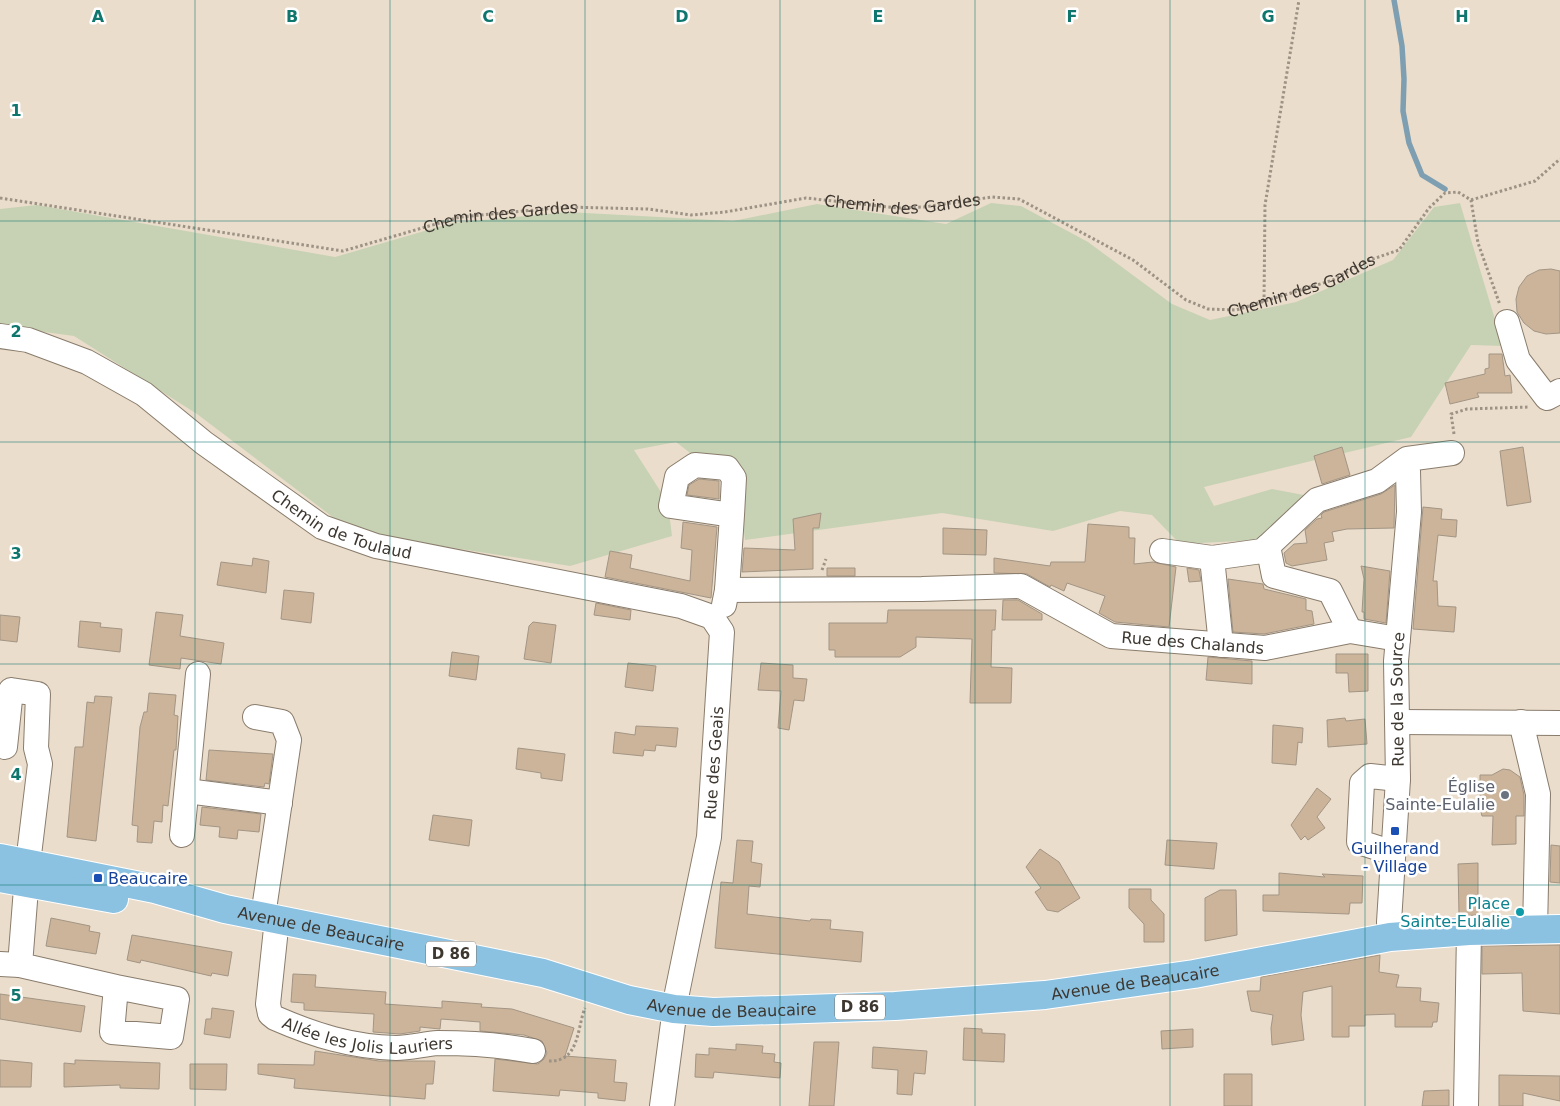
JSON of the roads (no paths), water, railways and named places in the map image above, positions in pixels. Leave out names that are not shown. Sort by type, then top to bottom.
[{"type":"main road","name":"Avenue de Beaucaire","points":[[0,858],[27,873],[142,903],[225,908],[543,973],[629,1000],[674,1009],[713,1012],[886,1006],[1045,995],[1194,974],[1390,937],[1476,931]]},
{"type":"main road","name":"Avenue de Beaucaire","points":[[0,878],[27,873]]},
{"type":"main road","name":"D 86","points":[[1476,931],[1547,929]]},
{"type":"street","points":[[1507,322],[1518,360],[1554,394]]},
{"type":"street","name":"Chemin de Toulaud","points":[[0,336],[28,340],[87,362],[144,394],[204,443],[322,527],[376,546],[681,606],[712,617],[719,626]]},
{"type":"street","points":[[1162,551],[1212,558],[1262,551],[1318,500],[1377,481],[1407,459],[1452,453]]},
{"type":"street","name":"Rue de la Source","points":[[1390,937],[1389,922],[1398,779],[1395,688],[1409,512],[1408,471],[1404,463]]},
{"type":"street","name":"Rue des Geais","points":[[662,1106],[674,1009],[709,837],[722,632],[719,626],[727,590],[732,515]]},
{"type":"street","points":[[1268,546],[1274,576],[1330,591],[1350,631]]},
{"type":"street","points":[[1212,558],[1221,645]]},
{"type":"street","name":"Rue des Chalands","points":[[727,590],[922,590],[1021,586],[1111,636],[1265,648],[1350,631],[1398,639]]},
{"type":"street","points":[[182,835],[198,674]]},
{"type":"street","points":[[36,748],[3,747],[11,690],[38,694],[36,748],[40,764],[27,873],[10,964],[116,986]]},
{"type":"street","name":"Allée les Jolis Lauriers","points":[[255,717],[282,722],[289,740],[280,802],[270,917],[268,1004],[270,1014],[308,1033],[355,1045],[399,1048],[437,1044],[514,1047],[533,1051]]},
{"type":"street","points":[[1397,722],[1560,723]]},
{"type":"street","points":[[1521,722],[1538,794],[1547,929]]},
{"type":"street","points":[[1394,851],[1359,842],[1362,783],[1370,776],[1398,779]]},
{"type":"street","points":[[186,791],[280,802]]},
{"type":"street","points":[[1466,1106],[1476,931]]},
{"type":"waterway","points":[[1394,0],[1402,46],[1403,111],[1409,143],[1422,175],[1445,189]]},
{"type":"place","name":"Église Sainte-Eulalie","points":[[1505,795]]},
{"type":"place","name":"Guilherand - Village","points":[[1395,831]]},
{"type":"place","name":"Beaucaire","points":[[98,878]]},
{"type":"place","name":"Place Sainte-Eulalie","points":[[1520,912]]}]
